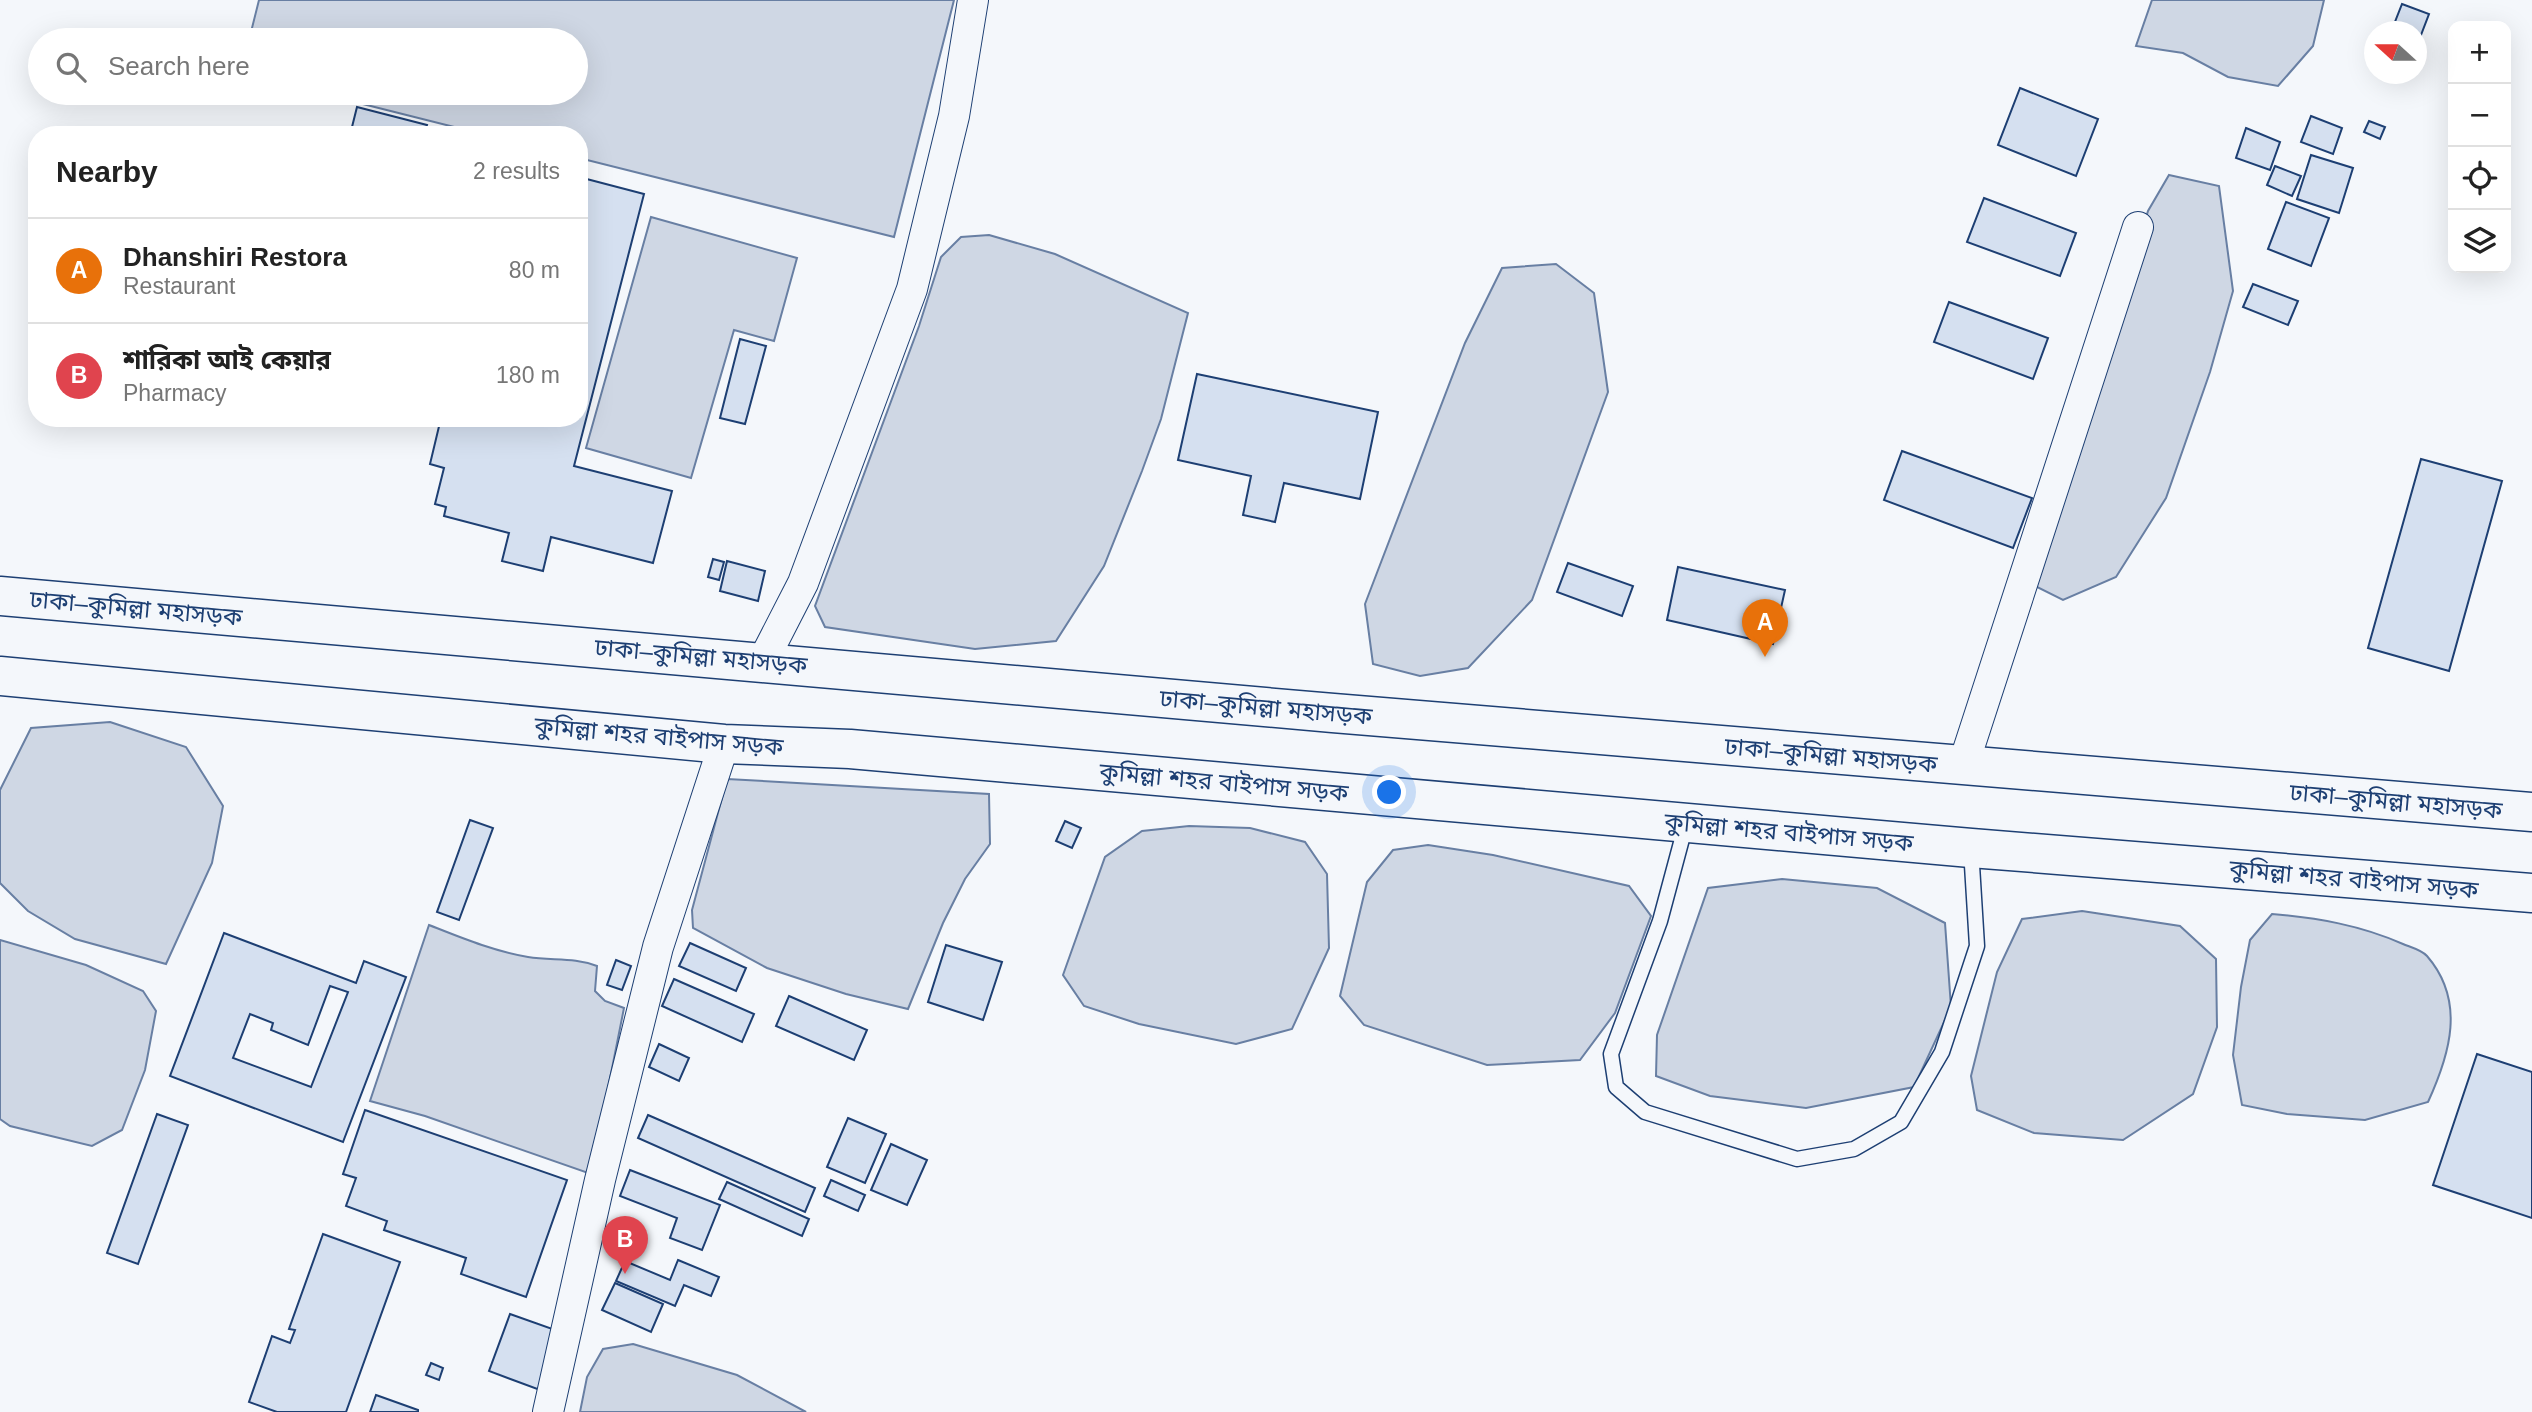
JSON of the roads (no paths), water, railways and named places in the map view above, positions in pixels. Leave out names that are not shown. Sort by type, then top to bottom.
[{"type":"highway","name":"ঢাকা–কুমিল্লা মহাসড়ক","points":[[0,596],[1963,766],[2532,812]]},
{"type":"highway","name":"কুমিল্লা শহর বাইপাস সড়ক","points":[[0,676],[724,744],[850,750],[1971,848],[2532,893]]},
{"type":"street","points":[[763,662],[803,583],[912,289],[954,116],[973,0]]},
{"type":"street","points":[[1963,766],[2138,227]]},
{"type":"street","points":[[548,1412],[600,1180],[658,947],[724,744]]},
{"type":"lane","points":[[1686,822],[1660,921],[1611,1054],[1616,1087],[1645,1112],[1797,1159],[1854,1149],[1901,1122],[1942,1052],[1978,946],[1971,848]]},
{"type":"place","name":"Dhanshiri Restora","points":[[1765,657]]},
{"type":"place","name":"শারিকা আই কেয়ার","points":[[625,1274]]}]
